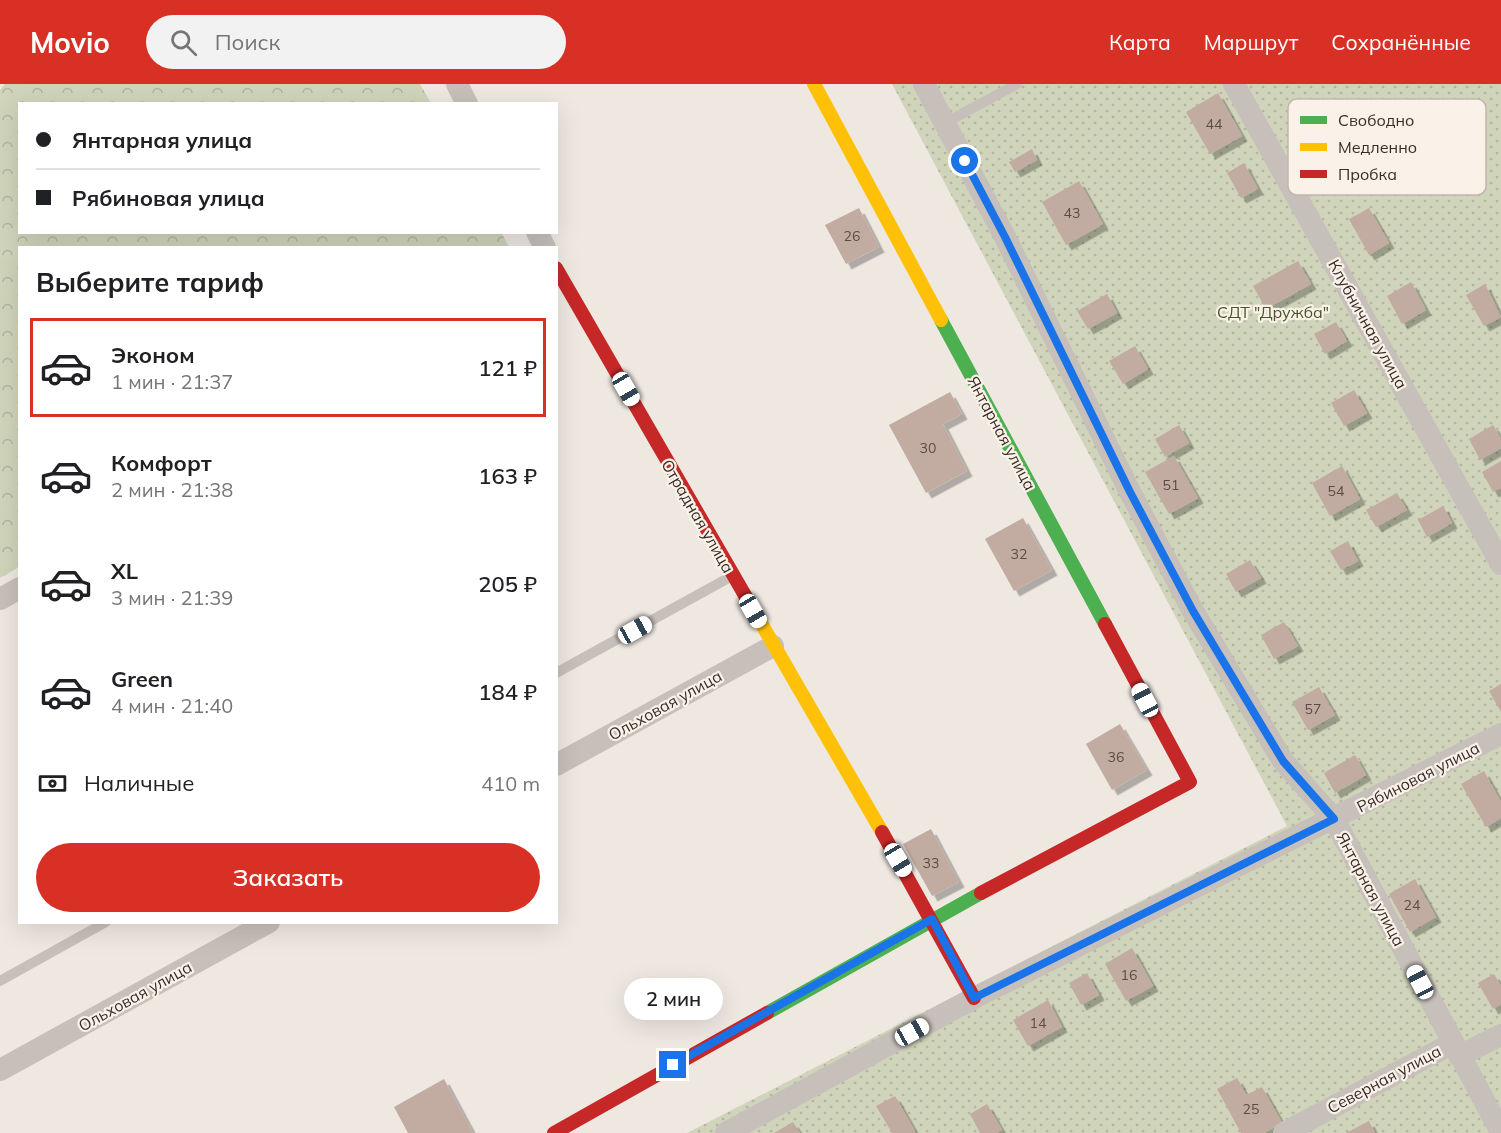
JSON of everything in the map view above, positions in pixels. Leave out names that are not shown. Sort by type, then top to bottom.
[{"type":"street","points":[[457,84],[466,102]]},
{"type":"street","name":"Янтарная улица","points":[[814,84],[1190,782],[932,919]]},
{"type":"street","name":"Янтарная улица","points":[[924,84],[1005,237],[1130,492],[1193,611],[1283,761],[1334,819],[1501,1132]]},
{"type":"street","name":"Клубничная улица","points":[[1234,84],[1288,181]]},
{"type":"street","name":"Клубничная улица","points":[[1296,195],[1501,564]]},
{"type":"street","name":"Отрадная улица","points":[[560,281],[932,919],[974,998]]},
{"type":"street","points":[[0,599],[18,589]]},
{"type":"street","name":"Ольховая улица","points":[[558,764],[773,646]]},
{"type":"street","name":"Рябиновая улица","points":[[726,1133],[974,998],[1501,734]]},
{"type":"street","points":[[554,1133],[932,919]]},
{"type":"street","name":"Ольховая улица","points":[[0,1070],[265,924]]},
{"type":"street","name":"Северная улица","points":[[1284,1133],[1456,1049],[1501,1035]]},
{"type":"lane","points":[[945,123],[1017,84]]},
{"type":"lane","points":[[558,672],[733,576]]},
{"type":"lane","points":[[0,981],[102,924]]},
{"type":"green space","points":[[5,84],[420,84],[430,102],[18,102],[18,234],[502,234],[508,246],[18,246],[18,568],[0,578],[0,90]]},
{"type":"green space","name":"СДТ \"Дружба\"","points":[[892,84],[1501,84],[1501,1133],[687,1133],[1287,826]]},
{"type":"building","points":[[1218,93],[1242,136],[1210,154],[1186,112]]},
{"type":"building","points":[[1032,149],[1037,160],[1015,172],[1009,162]]},
{"type":"building","points":[[1244,163],[1258,189],[1241,198],[1227,173]]},
{"type":"building","points":[[1079,181],[1103,224],[1066,245],[1042,202]]},
{"type":"building","points":[[859,208],[879,247],[846,264],[825,225]]},
{"type":"building","points":[[1369,208],[1389,243],[1369,255],[1349,219]]},
{"type":"building","points":[[1298,261],[1311,284],[1266,309],[1253,286]]},
{"type":"building","points":[[1411,282],[1426,310],[1402,324],[1387,296]]},
{"type":"building","points":[[1485,284],[1501,317],[1484,326],[1466,295]]},
{"type":"building","points":[[1107,294],[1117,313],[1088,329],[1077,311]]},
{"type":"building","points":[[1336,322],[1347,341],[1325,354],[1314,334]]},
{"type":"building","points":[[1135,346],[1148,369],[1123,384],[1109,361]]},
{"type":"building","points":[[1354,390],[1367,413],[1344,426],[1331,403]]},
{"type":"building","points":[[950,392],[962,414],[943,424],[967,471],[926,493],[889,425]]},
{"type":"building","points":[[1179,425],[1189,443],[1165,457],[1155,439]]},
{"type":"building","points":[[1493,425],[1501,439],[1501,448],[1480,460],[1469,439]]},
{"type":"building","points":[[1174,456],[1198,498],[1169,514],[1145,472]]},
{"type":"building","points":[[1501,461],[1501,488],[1493,492],[1482,472]]},
{"type":"building","points":[[1342,466],[1360,499],[1330,516],[1312,483]]},
{"type":"building","points":[[1397,493],[1407,510],[1376,527],[1366,510]]},
{"type":"building","points":[[1443,506],[1452,523],[1427,537],[1418,520]]},
{"type":"building","points":[[1023,518],[1052,570],[1014,591],[985,539]]},
{"type":"building","points":[[1348,541],[1358,561],[1341,570],[1330,551]]},
{"type":"building","points":[[1250,560],[1261,578],[1236,592],[1226,574]]},
{"type":"building","points":[[1284,622],[1298,646],[1274,659],[1261,635]]},
{"type":"building","points":[[1501,684],[1501,712],[1489,691]]},
{"type":"building","points":[[1319,687],[1335,715],[1308,730],[1292,702]]},
{"type":"building","points":[[1120,724],[1147,770],[1112,790],[1086,744]]},
{"type":"building","points":[[1355,755],[1366,775],[1335,793],[1324,773]]},
{"type":"building","points":[[1484,771],[1501,802],[1501,818],[1486,827],[1461,784]]},
{"type":"building","points":[[931,829],[959,882],[932,896],[903,844]]},
{"type":"building","points":[[1415,879],[1436,917],[1410,932],[1389,894]]},
{"type":"building","points":[[1132,948],[1153,986],[1126,1001],[1105,964]]},
{"type":"building","points":[[1087,973],[1099,995],[1081,1005],[1069,983]]},
{"type":"building","points":[[1494,974],[1501,986],[1501,1004],[1493,1009],[1478,983]]},
{"type":"building","points":[[1048,1000],[1062,1027],[1028,1046],[1013,1020]]},
{"type":"building","points":[[1237,1078],[1246,1095],[1262,1087],[1282,1123],[1264,1133],[1241,1133],[1217,1089]]},
{"type":"building","points":[[444,1079],[473,1133],[408,1133],[394,1107]]},
{"type":"building","points":[[895,1096],[916,1133],[892,1133],[876,1106]]},
{"type":"building","points":[[987,1104],[1002,1130],[997,1133],[980,1133],[970,1114]]},
{"type":"building","points":[[1369,1121],[1375,1133],[1346,1133]]},
{"type":"building","points":[[793,1122],[800,1133],[774,1133]]},
{"type":"traffic: fast","points":[[941,320],[1105,624]]},
{"type":"traffic: fast","points":[[767,1013],[981,893]]},
{"type":"traffic: slow","points":[[814,84],[941,320]]},
{"type":"traffic: slow","points":[[750,604],[882,832]]},
{"type":"traffic: jam","points":[[558,271],[750,604]]},
{"type":"traffic: jam","points":[[981,893],[1190,782],[1105,624]]},
{"type":"traffic: jam","points":[[882,832],[974,998]]},
{"type":"traffic: jam","points":[[554,1133],[767,1013]]},
{"type":"route","points":[[673,1065],[932,919],[974,998],[1334,819],[1306,790],[1283,761],[1193,611],[1130,492],[1005,237],[965,161]]}]
